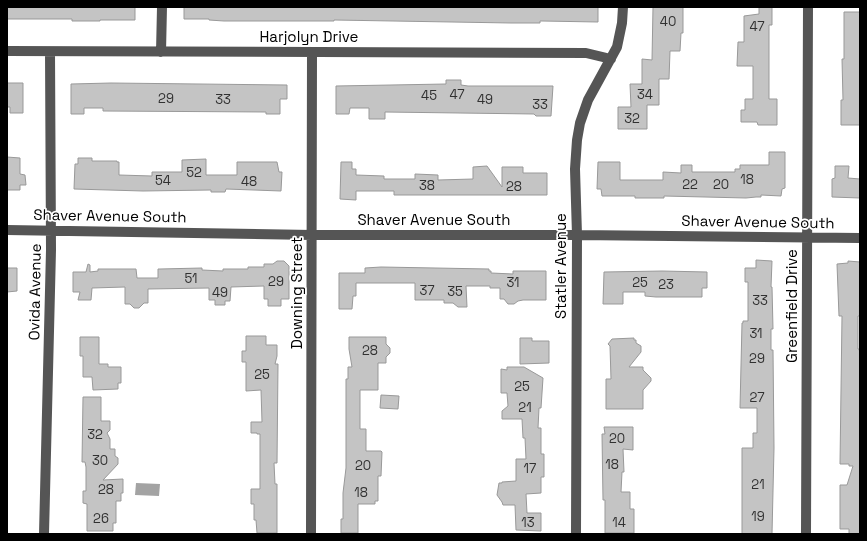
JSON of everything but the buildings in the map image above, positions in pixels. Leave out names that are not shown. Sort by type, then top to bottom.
[{"type":"street","points":[[161,52],[162,7]]},
{"type":"street","name":"Statler Avenue","points":[[576,534],[577,235],[575,168],[577,140],[580,123],[588,100],[617,47],[621,34],[623,7]]},
{"type":"street","name":"Greenfield Drive","points":[[806,534],[808,7]]},
{"type":"street","name":"Harjolyn Drive","points":[[7,51],[586,53],[611,59]]},
{"type":"street","name":"Ovida Avenue","points":[[44,534],[51,230],[50,52]]},
{"type":"street","name":"Downing Street","points":[[311,534],[312,52]]},
{"type":"street","name":"Shaver Avenue South","points":[[7,230],[860,238]]},
{"type":"shaded area","points":[[136,483],[160,484],[159,496],[135,495]]}]
